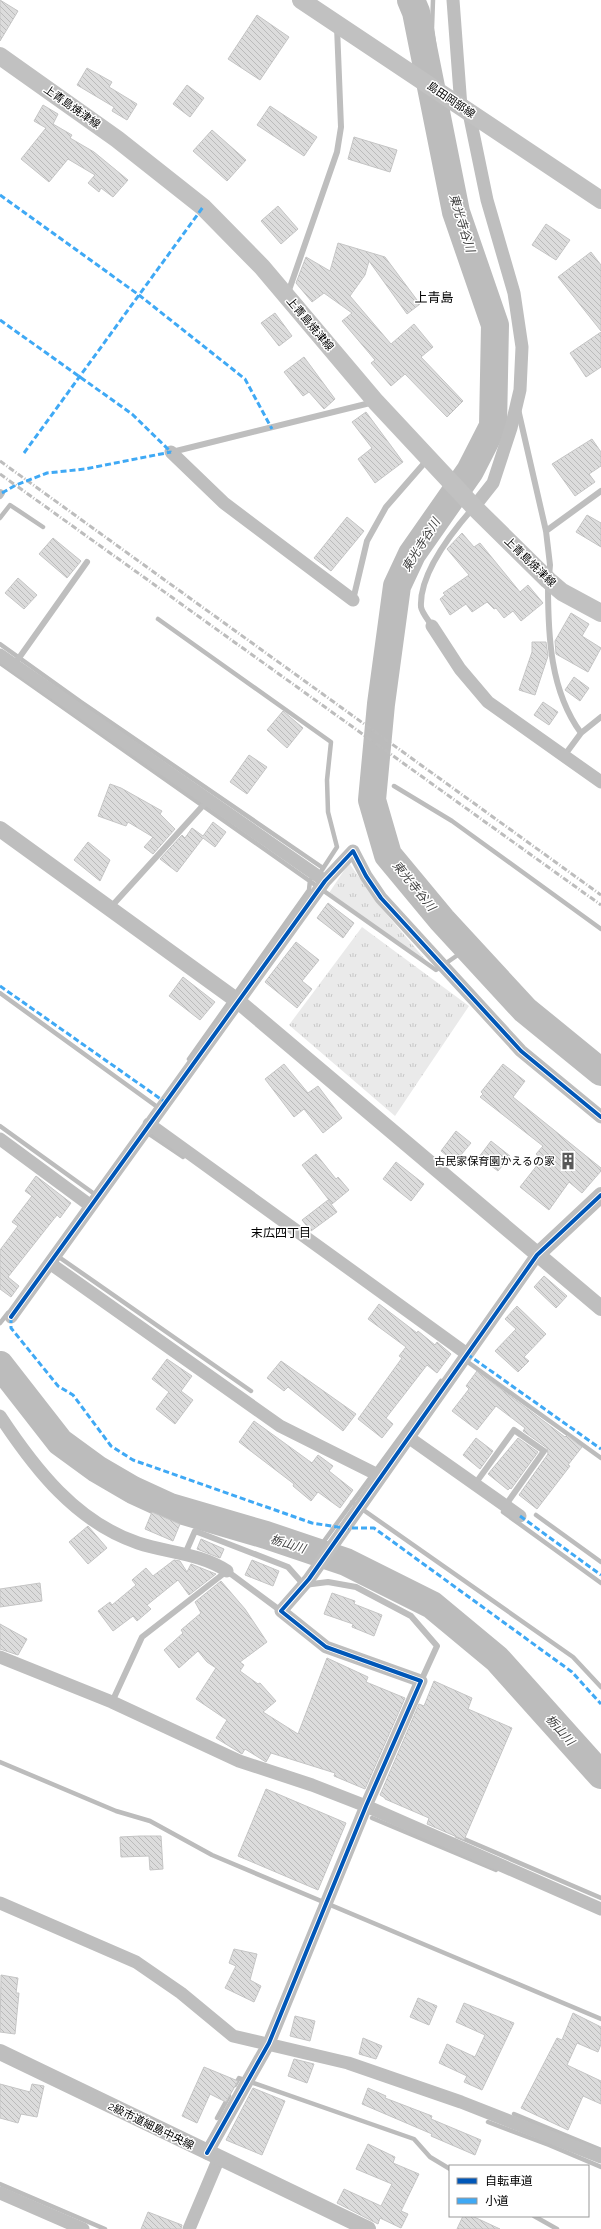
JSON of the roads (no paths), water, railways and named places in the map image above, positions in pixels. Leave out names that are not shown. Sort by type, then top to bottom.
[{"type":"main road","name":"島田岡部線","points":[[301,0],[601,200]]},
{"type":"main road","name":"上青島焼津線","points":[[0,56],[117,139],[203,207],[262,267],[376,402],[474,507],[562,592],[601,613]]},
{"type":"street","points":[[453,0],[465,110],[487,200],[514,293],[522,347],[520,390],[517,405],[493,483],[474,507]]},
{"type":"street","points":[[172,452],[224,503],[353,600]]},
{"type":"street","points":[[432,626],[460,669],[488,702],[601,782]]},
{"type":"street","points":[[0,655],[325,881]]},
{"type":"street","points":[[0,829],[239,1002],[601,1308]]},
{"type":"street","points":[[11,1317],[51,1264],[149,1124],[239,1002],[325,881],[353,851],[381,898],[521,1051],[601,1117]]},
{"type":"street","points":[[149,1124],[467,1354]]},
{"type":"street","points":[[0,1139],[92,1206]]},
{"type":"street","points":[[189,2229],[213,2156],[269,2043],[366,1806],[421,1681],[326,1646],[281,1611],[306,1582],[537,1255],[601,1195]]},
{"type":"street","points":[[51,1264],[280,1426],[380,1476]]},
{"type":"street","points":[[2,1425],[35,1467],[72,1506],[104,1527],[138,1543],[215,1563],[227,1571]]},
{"type":"street","points":[[408,1437],[520,1516]]},
{"type":"street","points":[[0,1657],[112,1702],[239,1761],[312,1785],[366,1806],[601,1909]]},
{"type":"street","points":[[0,1903],[136,1962],[181,1993],[233,2036],[269,2043],[348,2063],[461,2102],[601,2157]]},
{"type":"street","name":"2級市道細島中央線","points":[[0,2052],[213,2156],[368,2229]]},
{"type":"street","points":[[0,2193],[83,2229]]},
{"type":"lane","points":[[287,296],[337,152],[342,127],[337,24]]},
{"type":"lane","points":[[172,452],[376,402]]},
{"type":"lane","points":[[517,405],[546,531],[550,565],[548,580],[548,625],[557,682],[570,718],[581,733]]},
{"type":"lane","points":[[353,600],[366,541],[386,507],[431,461]]},
{"type":"lane","points":[[0,492],[2,493],[0,496]]},
{"type":"lane","points":[[546,531],[601,492]]},
{"type":"lane","points":[[432,626],[421,609],[422,594],[432,565],[448,537],[474,507]]},
{"type":"lane","points":[[14,665],[87,562]]},
{"type":"lane","points":[[564,756],[581,733],[601,717]]},
{"type":"lane","points":[[109,908],[208,800]]},
{"type":"lane","points":[[475,1484],[514,1430],[544,1451],[505,1506]]},
{"type":"lane","points":[[185,1554],[195,1531],[288,1567],[306,1582],[328,1582],[356,1587],[411,1616],[437,1646],[421,1681]]},
{"type":"lane","points":[[112,1702],[142,1637],[227,1571],[281,1611]]},
{"type":"waterway","name":"東光寺谷川","points":[[411,0],[416,12],[456,212],[495,325],[493,426],[470,471],[412,554],[397,586],[381,704],[372,800],[388,855],[442,920],[525,1010],[601,1072]]},
{"type":"waterway","points":[[433,0],[432,28],[440,88]]},
{"type":"waterway","points":[[435,107],[442,99]]},
{"type":"waterway","points":[[0,518],[10,505],[43,527]]},
{"type":"waterway","points":[[158,619],[331,742],[327,780],[328,812],[337,847],[322,870]]},
{"type":"waterway","points":[[0,644],[81,702],[323,868]]},
{"type":"waterway","points":[[0,663],[436,970],[468,948]]},
{"type":"waterway","points":[[394,786],[452,821],[601,929]]},
{"type":"waterway","points":[[189,1059],[309,890],[310,880]]},
{"type":"waterway","points":[[0,993],[156,1106]]},
{"type":"waterway","points":[[0,1126],[93,1193]]},
{"type":"waterway","points":[[146,1132],[183,1157]]},
{"type":"waterway","points":[[56,1255],[251,1391]]},
{"type":"waterway","points":[[0,1323],[8,1313]]},
{"type":"waterway","points":[[465,1360],[601,1458]]},
{"type":"waterway","name":"栃山川","points":[[0,1365],[60,1442],[97,1469],[133,1490],[170,1507],[266,1535],[346,1562],[432,1605],[497,1659],[601,1775]]},
{"type":"waterway","points":[[316,1552],[441,1381]]},
{"type":"waterway","points":[[352,1502],[573,1657],[601,1687]]},
{"type":"waterway","points":[[503,1512],[601,1583]]},
{"type":"waterway","points":[[536,1515],[601,1562]]},
{"type":"waterway","points":[[0,1762],[116,1811],[150,1821],[212,1855],[601,2019]]},
{"type":"waterway","points":[[372,1818],[496,1870]]},
{"type":"waterway","points":[[457,1836],[601,1898]]},
{"type":"waterway","points":[[235,2085],[239,2078],[414,2139],[430,2157],[449,2168]]},
{"type":"waterway","points":[[217,2118],[229,2096]]},
{"type":"waterway","points":[[514,2114],[601,2150]]},
{"type":"waterway","points":[[488,2122],[549,2145],[601,2167]]},
{"type":"waterway","points":[[0,2184],[105,2229]]},
{"type":"waterway","points":[[536,2217],[557,2229]]},
{"type":"railway","points":[[0,461],[601,895]]},
{"type":"railway","points":[[0,474],[601,905]]},
{"type":"place","name":"古民家保育園かえるの家","points":[[568,1161]]},
{"type":"district","name":"上青島","points":[[434,297]]},
{"type":"district","name":"末広四丁目","points":[[281,1233]]}]
